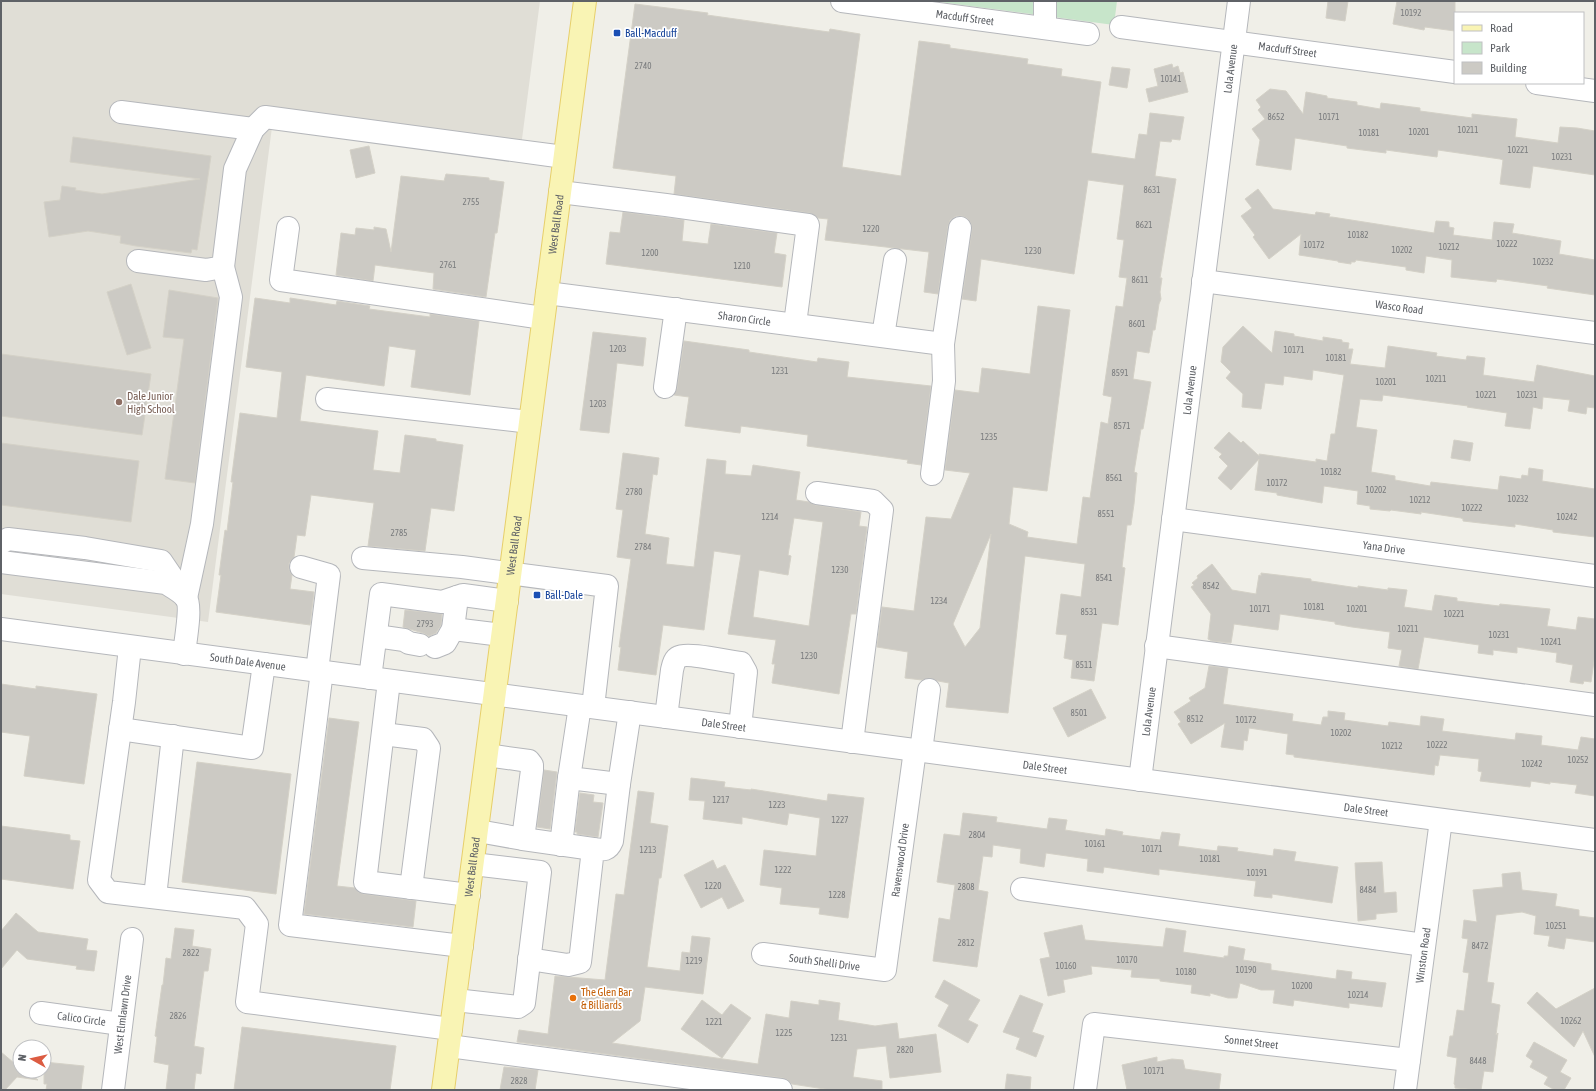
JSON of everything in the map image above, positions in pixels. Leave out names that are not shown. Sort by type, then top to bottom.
[{"type":"main road","name":"West Ball Road","points":[[443,1090],[478,831],[584,1]]},
{"type":"street","name":"Macduff Street","points":[[842,1],[1088,34]]},
{"type":"street","points":[[1045,1],[1045,28]]},
{"type":"street","name":"Lola Avenue","points":[[1140,780],[1239,1]]},
{"type":"street","name":"Macduff Street","points":[[1121,27],[1454,72]]},
{"type":"street","points":[[1545,84],[1595,90]]},
{"type":"street","points":[[121,112],[253,129]]},
{"type":"street","points":[[186,598],[202,524],[231,297],[223,267],[235,169],[253,129],[266,117],[564,157]]},
{"type":"street","points":[[560,192],[808,225],[795,324]]},
{"type":"street","points":[[288,228],[281,280],[543,318]]},
{"type":"street","points":[[932,474],[944,381],[943,344],[960,228]]},
{"type":"street","points":[[883,336],[895,260]]},
{"type":"street","points":[[138,261],[206,270],[223,267]]},
{"type":"street","name":"Wasco Road","points":[[1203,281],[1595,333]]},
{"type":"street","name":"Sharon Circle","points":[[547,292],[943,344]]},
{"type":"street","points":[[665,387],[676,309]]},
{"type":"street","points":[[327,399],[530,422]]},
{"type":"street","points":[[816,493],[873,501],[882,510],[852,742]]},
{"type":"street","name":"Yana Drive","points":[[1173,519],[1595,576]]},
{"type":"street","points":[[1,543],[8,539],[85,548],[161,561],[186,598],[188,606],[188,626],[184,654]]},
{"type":"street","points":[[363,558],[462,567],[607,586],[586,706],[553,844],[540,872],[524,1003],[518,1007],[455,1000]]},
{"type":"street","points":[[1,562],[166,583],[186,598]]},
{"type":"street","points":[[301,567],[329,575],[290,925],[462,946]]},
{"type":"street","points":[[469,895],[365,882],[383,734],[376,636],[381,594],[442,602],[464,595],[507,601]]},
{"type":"street","points":[[376,636],[404,640],[409,644],[428,646],[445,643],[453,629],[457,597]]},
{"type":"street","name":"South Dale Avenue","points":[[1,629],[495,695]]},
{"type":"street","points":[[453,629],[502,635]]},
{"type":"street","points":[[130,646],[99,880],[108,892],[245,908],[257,924],[247,1002],[450,1038],[781,1090]]},
{"type":"street","points":[[1156,646],[1595,705]]},
{"type":"street","points":[[666,717],[674,664],[677,658],[681,656],[690,656],[741,664],[746,672],[740,727]]},
{"type":"street","points":[[120,728],[252,748],[264,664]]},
{"type":"street","name":"Ravenswood Drive","points":[[885,970],[918,750],[929,690]]},
{"type":"street","name":"Dale Street","points":[[495,695],[1595,840]]},
{"type":"street","points":[[478,831],[553,844],[593,849],[605,850],[610,847],[630,712]]},
{"type":"street","points":[[383,734],[423,739],[429,748],[411,888]]},
{"type":"street","points":[[155,897],[173,736]]},
{"type":"street","points":[[487,755],[529,761],[532,765],[523,839]]},
{"type":"street","points":[[569,778],[619,784]]},
{"type":"street","name":"Winston Road","points":[[1405,1090],[1440,820]]},
{"type":"street","points":[[529,960],[568,965],[580,962],[593,849]]},
{"type":"street","points":[[473,864],[540,872]]},
{"type":"street","points":[[1022,889],[1424,945]]},
{"type":"street","name":"West Elmlawn Drive","points":[[113,1090],[132,939]]},
{"type":"street","name":"South Shelli Drive","points":[[763,954],[885,970]]},
{"type":"street","name":"Calico Circle","points":[[41,1013],[121,1024]]},
{"type":"street","name":"Sonnet Street","points":[[1085,1090],[1094,1024],[1409,1060]]},
{"type":"shaded area","name":"Dale Junior High School","points":[[1,1],[540,1],[519,162],[272,127],[208,622],[1,594]]},
{"type":"green space","points":[[932,1],[1117,1],[1114,25]]},
{"type":"building","points":[[1328,1],[1348,1],[1345,21],[1326,18]]},
{"type":"building","points":[[1397,1],[1455,1],[1454,31],[1425,27],[1424,30],[1393,24]]},
{"type":"building","points":[[635,4],[708,13],[707,15],[829,32],[830,29],[860,34],[842,167],[901,176],[919,41],[950,45],[950,48],[1028,59],[1027,64],[1062,69],[1061,76],[1101,82],[1091,153],[1135,159],[1139,134],[1147,135],[1150,113],[1184,117],[1180,140],[1172,139],[1171,142],[1160,141],[1155,176],[1176,179],[1160,278],[1162,278],[1160,292],[1161,299],[1155,330],[1153,330],[1149,353],[1137,351],[1133,379],[1151,382],[1134,472],[1137,473],[1134,504],[1131,525],[1127,525],[1122,567],[1125,568],[1118,625],[1102,623],[1094,681],[1071,678],[1073,660],[1064,658],[1067,635],[1056,634],[1061,594],[1081,597],[1085,564],[1025,556],[1008,713],[946,707],[949,683],[930,678],[922,680],[905,678],[908,652],[877,647],[882,607],[914,611],[926,517],[951,519],[970,473],[945,470],[955,390],[979,393],[982,368],[1030,374],[1038,306],[1070,310],[1047,491],[1013,487],[1009,524],[1028,532],[1027,537],[1077,544],[1083,497],[1090,498],[1101,422],[1108,424],[1112,397],[1103,395],[1116,306],[1123,307],[1127,278],[1119,277],[1124,240],[1117,239],[1124,185],[1088,180],[1074,274],[981,259],[976,301],[962,299],[972,229],[971,223],[967,218],[962,216],[956,216],[950,220],[948,226],[938,294],[924,292],[929,252],[825,240],[828,219],[818,218],[810,213],[674,194],[676,176],[613,168]],"holes":[[[991,534],[980,628],[965,647],[953,624]]]},
{"type":"building","points":[[1172,64],[1173,68],[1178,66],[1180,73],[1183,72],[1188,92],[1149,102],[1146,89],[1158,86],[1154,69]]},
{"type":"building","points":[[1112,67],[1130,69],[1127,88],[1109,85]]},
{"type":"building","points":[[1270,89],[1286,91],[1303,114],[1306,92],[1327,96],[1327,98],[1357,102],[1357,105],[1380,109],[1381,103],[1420,108],[1420,111],[1472,118],[1472,114],[1517,119],[1515,137],[1558,143],[1560,127],[1595,131],[1595,175],[1533,166],[1530,188],[1500,184],[1503,160],[1500,159],[1438,150],[1437,157],[1386,150],[1386,153],[1347,148],[1347,146],[1295,138],[1291,170],[1256,165],[1260,140],[1252,129],[1265,119],[1258,110],[1261,107],[1256,100]]},
{"type":"building","points":[[73,137],[211,156],[197,250],[192,249],[191,253],[136,246],[120,243],[121,236],[88,231],[49,237],[44,202],[60,200],[62,186],[76,188],[75,190],[102,194],[200,179],[70,162]]},
{"type":"building","points":[[369,146],[375,173],[356,178],[350,150]]},
{"type":"building","points":[[446,174],[489,178],[489,180],[504,182],[486,297],[433,289],[434,273],[375,265],[373,281],[336,275],[341,233],[355,235],[356,228],[374,230],[374,227],[386,229],[391,252],[401,176],[444,181]]},
{"type":"building","points":[[1258,189],[1273,209],[1315,215],[1316,212],[1330,214],[1329,217],[1434,233],[1436,221],[1449,222],[1449,227],[1454,228],[1453,235],[1492,240],[1494,222],[1514,224],[1512,233],[1561,241],[1559,254],[1595,260],[1595,295],[1547,288],[1548,286],[1497,279],[1496,282],[1451,277],[1452,260],[1426,256],[1424,273],[1406,270],[1406,267],[1356,260],[1355,262],[1351,262],[1351,264],[1299,255],[1301,234],[1269,259],[1253,237],[1255,235],[1241,216],[1252,208],[1245,199]]},
{"type":"building","points":[[623,212],[684,220],[682,241],[708,244],[711,224],[777,233],[774,253],[786,255],[782,287],[606,264],[610,232],[620,233]]},
{"type":"building","points":[[131,284],[151,348],[127,355],[107,292]]},
{"type":"building","points":[[169,290],[218,298],[195,483],[165,479],[184,339],[163,337]]},
{"type":"building","points":[[255,298],[290,303],[290,298],[336,305],[337,301],[370,306],[369,309],[430,317],[430,314],[479,321],[470,395],[411,387],[416,350],[389,346],[384,386],[306,375],[300,421],[378,431],[373,470],[400,473],[405,435],[436,439],[436,441],[463,445],[454,511],[431,508],[425,551],[368,546],[374,503],[311,495],[305,536],[297,535],[294,557],[289,563],[289,570],[292,575],[290,589],[314,592],[310,625],[216,612],[221,575],[219,575],[225,530],[227,531],[233,482],[231,482],[240,413],[277,418],[282,372],[246,367]]},
{"type":"building","points":[[1243,326],[1272,353],[1275,331],[1323,341],[1323,337],[1342,340],[1342,342],[1349,343],[1348,349],[1353,349],[1350,364],[1385,368],[1388,346],[1437,353],[1436,356],[1466,360],[1467,356],[1485,358],[1483,375],[1534,382],[1537,365],[1595,376],[1595,408],[1587,407],[1586,414],[1568,411],[1570,400],[1543,397],[1542,409],[1533,407],[1530,429],[1505,426],[1507,413],[1467,407],[1468,406],[1383,395],[1382,401],[1360,399],[1356,427],[1377,430],[1371,472],[1395,476],[1395,480],[1430,486],[1431,482],[1498,490],[1500,476],[1521,479],[1522,475],[1528,476],[1529,468],[1543,470],[1542,481],[1595,489],[1595,537],[1553,532],[1553,530],[1515,524],[1515,527],[1463,521],[1461,518],[1421,512],[1421,514],[1370,509],[1370,506],[1357,504],[1358,491],[1324,486],[1322,503],[1277,495],[1277,493],[1255,490],[1259,459],[1231,490],[1218,478],[1228,466],[1219,457],[1222,454],[1214,448],[1229,432],[1241,443],[1243,441],[1259,456],[1259,454],[1316,462],[1316,459],[1327,461],[1331,434],[1335,434],[1344,375],[1313,370],[1312,380],[1284,376],[1283,385],[1265,383],[1261,409],[1242,407],[1243,394],[1226,378],[1231,372],[1221,362],[1223,347]]},
{"type":"building","points":[[593,332],[646,338],[643,366],[617,363],[609,433],[580,430]]},
{"type":"building","points":[[684,341],[749,350],[749,352],[817,362],[818,358],[849,362],[847,377],[931,386],[921,465],[907,463],[908,460],[807,446],[808,435],[741,426],[740,433],[685,426],[689,397],[674,395],[677,389]]},
{"type":"building","points":[[1,354],[151,374],[142,435],[1,416]]},
{"type":"building","points":[[1454,440],[1473,443],[1470,461],[1451,458]]},
{"type":"building","points":[[1,443],[139,461],[131,522],[1,505]]},
{"type":"building","points":[[623,453],[659,458],[657,475],[653,474],[645,534],[669,538],[666,564],[694,567],[707,459],[726,461],[725,474],[751,476],[753,465],[800,472],[796,500],[809,502],[815,505],[861,512],[859,526],[867,527],[856,614],[851,614],[839,694],[772,683],[775,664],[772,664],[776,640],[728,634],[741,555],[714,551],[704,630],[663,625],[656,675],[618,670],[621,647],[619,647],[631,559],[617,557],[623,510],[616,509]],"holes":[[[794,518],[823,522],[809,626],[753,617],[759,570],[788,575],[791,556],[788,555]]]},
{"type":"building","points":[[1212,564],[1232,590],[1256,594],[1259,575],[1261,576],[1261,573],[1311,579],[1311,581],[1358,588],[1358,586],[1388,590],[1388,588],[1407,590],[1404,607],[1432,611],[1435,595],[1457,598],[1457,601],[1499,606],[1500,604],[1550,609],[1547,626],[1576,630],[1578,617],[1595,619],[1595,654],[1591,682],[1584,681],[1583,684],[1570,682],[1573,665],[1556,662],[1557,653],[1517,647],[1517,653],[1493,650],[1493,655],[1478,653],[1479,645],[1424,637],[1418,669],[1399,666],[1402,650],[1388,648],[1390,632],[1352,627],[1335,624],[1335,622],[1280,614],[1278,630],[1234,624],[1231,643],[1212,641],[1208,639],[1211,614],[1191,587],[1194,585],[1192,583],[1198,578],[1197,576]]},
{"type":"building","points":[[405,610],[442,614],[441,625],[436,633],[429,636],[403,627]]},
{"type":"building","points":[[1209,666],[1228,668],[1223,704],[1293,714],[1292,721],[1321,725],[1323,717],[1328,717],[1328,711],[1345,713],[1344,720],[1388,726],[1389,722],[1420,726],[1421,716],[1444,719],[1442,731],[1515,740],[1516,733],[1542,736],[1541,745],[1578,750],[1581,737],[1595,739],[1595,796],[1575,793],[1577,785],[1550,782],[1550,784],[1531,781],[1530,787],[1480,781],[1482,772],[1478,771],[1479,759],[1440,755],[1438,766],[1435,765],[1434,775],[1294,757],[1294,755],[1286,754],[1288,734],[1249,728],[1247,741],[1244,740],[1243,750],[1221,747],[1225,723],[1191,744],[1178,724],[1181,722],[1174,712],[1191,701],[1189,698],[1205,688]]},
{"type":"building","points":[[1,684],[36,689],[36,686],[97,694],[84,784],[24,776],[30,736],[1,732]]},
{"type":"building","points":[[1091,689],[1106,718],[1068,737],[1053,708]]},
{"type":"building","points":[[329,718],[359,722],[337,886],[355,888],[358,892],[363,894],[416,901],[413,927],[304,914]]},
{"type":"building","points":[[197,762],[291,774],[276,894],[182,882]]},
{"type":"building","points":[[544,770],[557,772],[550,829],[537,827]]},
{"type":"building","points":[[691,778],[725,782],[724,787],[751,789],[827,801],[828,794],[864,798],[848,918],[819,914],[820,908],[780,904],[782,888],[760,885],[764,850],[816,856],[820,818],[789,813],[787,825],[742,817],[742,824],[703,819],[705,801],[689,800]]},
{"type":"building","points":[[638,791],[654,793],[650,823],[668,826],[661,878],[659,878],[647,967],[680,971],[682,952],[690,953],[692,936],[710,938],[703,994],[645,987],[640,1021],[612,1043],[758,1064],[766,1014],[789,1018],[791,1001],[819,1005],[819,1000],[840,1003],[838,1020],[875,1026],[897,1023],[899,1039],[936,1034],[941,1072],[890,1078],[886,1046],[857,1049],[853,1077],[882,1081],[882,1090],[831,1090],[792,1084],[783,1078],[517,1042],[519,1030],[548,1034],[555,976],[605,980],[616,894],[624,895]]},
{"type":"building","points":[[580,793],[594,795],[593,802],[603,803],[598,837],[577,834],[577,832],[575,832]]},
{"type":"building","points":[[963,813],[997,817],[996,822],[1047,829],[1049,818],[1067,820],[1065,830],[1105,836],[1106,829],[1123,832],[1122,835],[1160,840],[1162,832],[1180,834],[1178,846],[1217,851],[1218,846],[1238,848],[1237,851],[1273,856],[1274,849],[1296,852],[1294,861],[1338,867],[1332,903],[1272,894],[1272,898],[1254,896],[1256,881],[1159,869],[1159,875],[1104,867],[1103,873],[1087,871],[1088,859],[1046,853],[1044,867],[1020,863],[1021,849],[993,845],[992,857],[983,856],[978,890],[988,892],[977,967],[933,961],[939,918],[950,920],[955,885],[937,882],[944,834],[960,836]]},
{"type":"building","points":[[1,826],[70,835],[70,840],[80,841],[73,889],[1,879]]},
{"type":"building","points":[[713,860],[717,869],[725,865],[744,901],[728,909],[722,897],[701,908],[684,875]]},
{"type":"building","points":[[1382,862],[1384,893],[1396,892],[1397,912],[1376,914],[1376,919],[1358,921],[1355,863]]},
{"type":"building","points":[[1520,872],[1522,890],[1557,894],[1555,906],[1579,910],[1579,916],[1595,918],[1595,942],[1566,938],[1564,949],[1548,946],[1550,936],[1534,934],[1536,916],[1522,912],[1496,915],[1487,982],[1494,983],[1491,1003],[1500,1005],[1493,1072],[1484,1071],[1481,1090],[1455,1088],[1454,1084],[1457,1058],[1447,1056],[1450,1036],[1453,1036],[1457,1010],[1464,1011],[1469,973],[1463,972],[1468,939],[1462,938],[1464,920],[1477,922],[1473,890],[1503,887],[1502,874]]},
{"type":"building","points":[[16,913],[38,932],[88,939],[86,950],[97,951],[94,971],[76,969],[77,966],[27,959],[17,950],[1,969],[1,931]]},
{"type":"building","points":[[1082,925],[1085,940],[1163,947],[1166,928],[1186,931],[1183,952],[1224,958],[1224,956],[1228,956],[1229,946],[1245,949],[1243,960],[1271,964],[1271,970],[1336,979],[1337,970],[1352,972],[1351,979],[1386,983],[1382,1007],[1349,1003],[1349,1008],[1294,1000],[1293,1006],[1273,1003],[1275,990],[1261,990],[1240,983],[1237,998],[1228,998],[1210,993],[1210,996],[1191,993],[1192,985],[1160,981],[1160,979],[1131,977],[1132,970],[1091,966],[1092,974],[1063,980],[1065,992],[1048,996],[1040,959],[1050,957],[1044,933]]},
{"type":"building","points":[[175,928],[194,930],[192,946],[211,949],[208,971],[204,971],[194,1046],[204,1048],[201,1074],[196,1073],[194,1090],[166,1090],[169,1065],[154,1062],[157,1037],[155,1036],[166,958],[171,959]]},
{"type":"building","points":[[944,980],[980,1000],[968,1020],[978,1025],[968,1043],[938,1026],[949,1005],[935,997]]},
{"type":"building","points":[[1595,988],[1595,1057],[1583,1031],[1574,1047],[1527,1003],[1537,992],[1556,1009]]},
{"type":"building","points":[[1020,995],[1043,1004],[1032,1032],[1044,1036],[1036,1057],[1016,1049],[1020,1038],[1003,1032]]},
{"type":"building","points":[[702,1000],[722,1015],[731,1004],[751,1018],[722,1058],[681,1029]]},
{"type":"building","points":[[242,1027],[396,1046],[390,1090],[234,1090]]},
{"type":"building","points":[[1534,1042],[1567,1060],[1560,1072],[1571,1078],[1564,1090],[1555,1090],[1544,1084],[1548,1077],[1530,1067],[1533,1061],[1526,1056]]},
{"type":"building","points":[[1,1052],[12,1061],[12,1079],[15,1079],[5,1090],[1,1090]]},
{"type":"building","points":[[1157,1057],[1157,1062],[1172,1059],[1183,1060],[1185,1069],[1221,1074],[1219,1090],[1127,1090],[1122,1065]]},
{"type":"building","points":[[52,1063],[84,1066],[81,1090],[46,1090],[47,1084],[44,1084],[44,1079],[52,1079]]},
{"type":"building","points":[[504,1067],[538,1070],[535,1090],[500,1090]]},
{"type":"building","points":[[1007,1074],[1031,1077],[1030,1090],[1005,1090]]},
{"type":"place","name":"Ball-Macduff","points":[[617,33]]},
{"type":"place","name":"Dale Junior High School","points":[[119,402]]},
{"type":"place","name":"Ball-Dale","points":[[537,595]]},
{"type":"place","name":"The Glen Bar & Billiards","points":[[573,998]]}]
